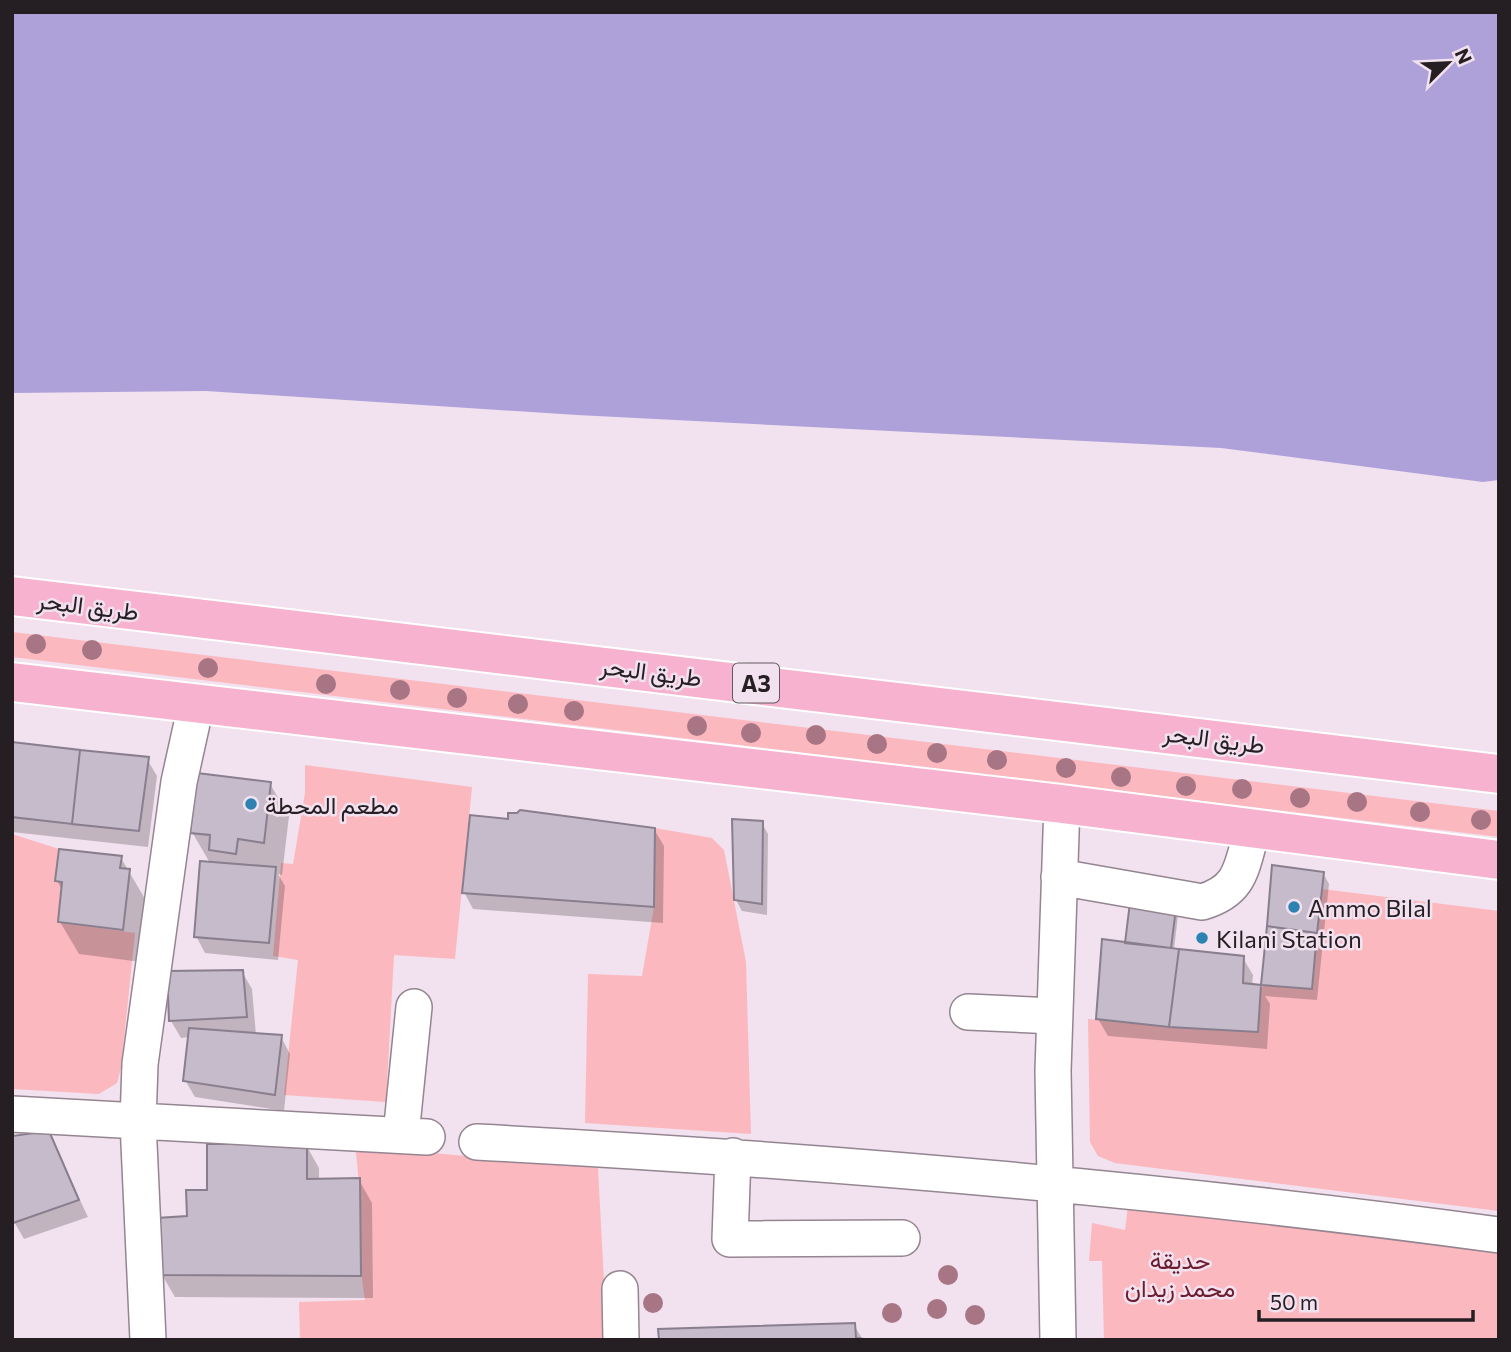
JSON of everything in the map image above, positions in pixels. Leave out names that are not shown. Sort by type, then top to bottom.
[{"type":"highway","name":"طريق البحر","points":[[12,596],[1499,774]]},
{"type":"highway","points":[[12,682],[1062,804],[1499,860]]},
{"type":"street","points":[[148,1340],[138,1122],[140,1064],[179,782],[196,705]]},
{"type":"street","points":[[1058,1340],[1054,1184],[1055,1016],[1062,804]]},
{"type":"street","points":[[1059,877],[1202,902],[1224,894],[1234,886],[1254,828]]},
{"type":"street","points":[[12,1114],[414,1136],[414,1007]]},
{"type":"street","points":[[968,1012],[1055,1016]]},
{"type":"street","points":[[477,1142],[733,1156],[1054,1184],[1341,1214],[1499,1235]]},
{"type":"street","points":[[733,1156],[730,1239],[902,1238]]},
{"type":"street","points":[[620,1289],[621,1340]]},
{"type":"green space","points":[[12,632],[1499,811],[1499,837],[12,657]]},
{"type":"green space","points":[[305,765],[472,787],[455,959],[394,955],[386,1102],[284,1095],[298,960],[273,956],[281,863],[293,864],[305,793]]},
{"type":"green space","points":[[655,828],[712,838],[724,850],[746,962],[751,1134],[585,1123],[588,974],[642,976],[654,907]]},
{"type":"green space","points":[[12,834],[59,849],[55,881],[62,882],[58,922],[135,933],[121,1068],[117,1083],[99,1094],[12,1089]]},
{"type":"green space","points":[[1322,889],[1499,911],[1499,1211],[1115,1163],[1098,1156],[1090,1142],[1088,1019],[1258,1032],[1261,985],[1312,989]]},
{"type":"green space","points":[[355,1146],[598,1168],[607,1340],[300,1340],[299,1302],[365,1300]]},
{"type":"green space","name":"حديقة محمد زيدان","points":[[1129,1198],[1499,1250],[1499,1340],[1104,1340],[1102,1261],[1089,1261],[1092,1223],[1125,1230]]},
{"type":"shaded area","points":[[12,12],[1499,12],[1499,480],[1483,482],[1221,448],[577,415],[206,391],[12,393]]},
{"type":"building","points":[[12,742],[80,750],[72,824],[12,817]]},
{"type":"building","points":[[80,750],[149,757],[139,831],[72,824]]},
{"type":"building","points":[[197,773],[271,782],[264,843],[238,839],[236,854],[209,850],[210,835],[190,833]]},
{"type":"building","points":[[520,810],[655,828],[654,907],[462,893],[470,815],[508,819],[508,813],[517,813]]},
{"type":"building","points":[[732,819],[763,821],[762,904],[734,900]]},
{"type":"building","points":[[59,849],[122,856],[120,868],[130,869],[123,930],[58,922],[62,882],[55,881]]},
{"type":"building","points":[[200,861],[276,867],[269,943],[194,937]]},
{"type":"building","name":"Ammo Bilal","points":[[1272,865],[1324,872],[1317,933],[1267,926]]},
{"type":"building","points":[[1133,878],[1179,884],[1171,948],[1125,943]]},
{"type":"building","points":[[1267,926],[1317,933],[1312,989],[1261,985]]},
{"type":"building","points":[[1102,939],[1179,949],[1169,1027],[1096,1019]]},
{"type":"building","points":[[1179,949],[1244,956],[1243,983],[1261,985],[1258,1032],[1169,1027]]},
{"type":"building","points":[[243,970],[247,1017],[169,1021],[167,971]]},
{"type":"building","points":[[189,1028],[282,1035],[275,1095],[183,1081]]},
{"type":"building","points":[[49,1131],[79,1200],[13,1223],[12,1136]]},
{"type":"building","points":[[207,1144],[307,1144],[307,1179],[360,1178],[361,1276],[160,1275],[157,1218],[187,1216],[186,1190],[207,1190]]},
{"type":"building","points":[[855,1323],[856,1338],[872,1340],[659,1340],[658,1329]]},
{"type":"place","name":"مطعم المحطة","points":[[251,804]]},
{"type":"place","name":"Ammo Bilal","points":[[1294,907]]},
{"type":"place","name":"Kilani Station","points":[[1202,938]]}]
